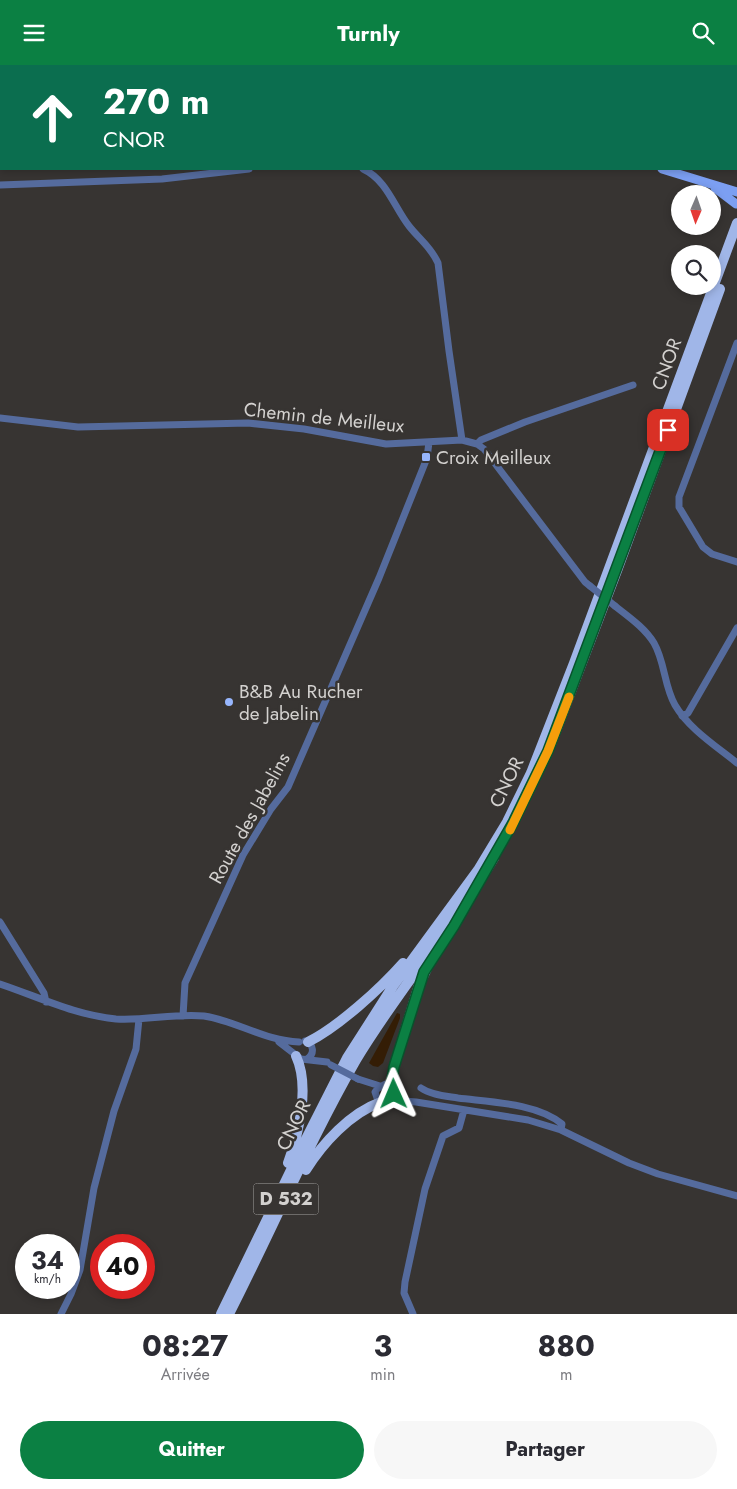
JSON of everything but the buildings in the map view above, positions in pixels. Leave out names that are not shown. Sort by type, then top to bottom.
[{"type":"highway","name":"CNOR","points":[[221,1314],[352,1050],[393,986],[447,914],[491,850],[542,749],[737,223]]},
{"type":"highway","name":"CNOR","points":[[230,1314],[343,1084],[401,991],[475,890],[513,823],[548,751],[700,346],[737,241]]},
{"type":"highway","points":[[392,1089],[394,1067],[424,972],[475,890]]},
{"type":"highway","points":[[306,1044],[326,1032],[372,994],[398,969],[447,914]]},
{"type":"highway","points":[[244,1267],[259,1225],[284,1174],[297,1139],[301,1117],[302,1089],[301,1067],[295,1054]]},
{"type":"highway","points":[[274,1222],[320,1149],[351,1120],[367,1109],[386,1101]]},
{"type":"main road","points":[[665,170],[737,192]]},
{"type":"main road","points":[[702,181],[716,188],[737,204]]},
{"type":"street","points":[[0,185],[162,179],[240,170]]},
{"type":"street","points":[[365,170],[377,178],[388,191],[409,227],[433,251],[438,263],[462,440]]},
{"type":"street","points":[[737,343],[679,497],[679,507],[704,547],[712,554],[737,562]]},
{"type":"street","points":[[633,385],[525,421],[481,440],[477,444],[484,449],[585,581],[641,628],[654,644],[671,696],[682,716],[737,763]]},
{"type":"street","name":"Chemin de Meilleux","points":[[0,418],[78,427],[248,423],[304,429],[386,444],[462,440],[477,444]]},
{"type":"street","name":"Route des Jabelins","points":[[183,1016],[185,983],[242,855],[271,809],[288,787],[379,578],[427,458],[429,443]]},
{"type":"street","points":[[682,716],[688,713],[737,628]]},
{"type":"street","points":[[0,922],[44,993],[46,1001]]},
{"type":"street","points":[[0,984],[81,1013],[100,1017],[139,1019],[202,1016],[218,1019],[277,1040],[306,1044],[329,1063],[378,1089]]},
{"type":"street","points":[[61,1314],[80,1270],[94,1188],[114,1111],[136,1049],[139,1019]]},
{"type":"street","points":[[277,1040],[301,1059],[329,1063]]},
{"type":"street","points":[[295,1054],[295,1047],[306,1044]]},
{"type":"street","points":[[306,1044],[312,1055],[307,1059]]},
{"type":"street","points":[[416,1102],[386,1084],[378,1089],[376,1098],[386,1101],[416,1102],[528,1120],[561,1130],[629,1163],[658,1174],[737,1196]]},
{"type":"street","points":[[421,1088],[444,1096],[505,1104],[538,1112],[557,1119],[562,1123],[561,1130]]},
{"type":"street","points":[[386,1101],[392,1089]]},
{"type":"street","points":[[412,1314],[404,1293],[404,1282],[424,1189],[443,1136],[459,1128],[464,1110]]},
{"type":"shaded area","points":[[397,1013],[400,1014],[400,1018],[383,1063],[378,1067],[373,1066],[369,1063]]},
{"type":"slow traffic","points":[[510,830],[548,751],[569,697]]},
{"type":"place","name":"Croix Meilleux","points":[[426,457]]},
{"type":"place","name":"B&B Au Rucher de Jabelin","points":[[229,702]]},
{"type":"route","points":[[394,1094],[391,1087],[392,1075],[424,972],[454,926],[513,823],[548,751],[668,430]]}]
